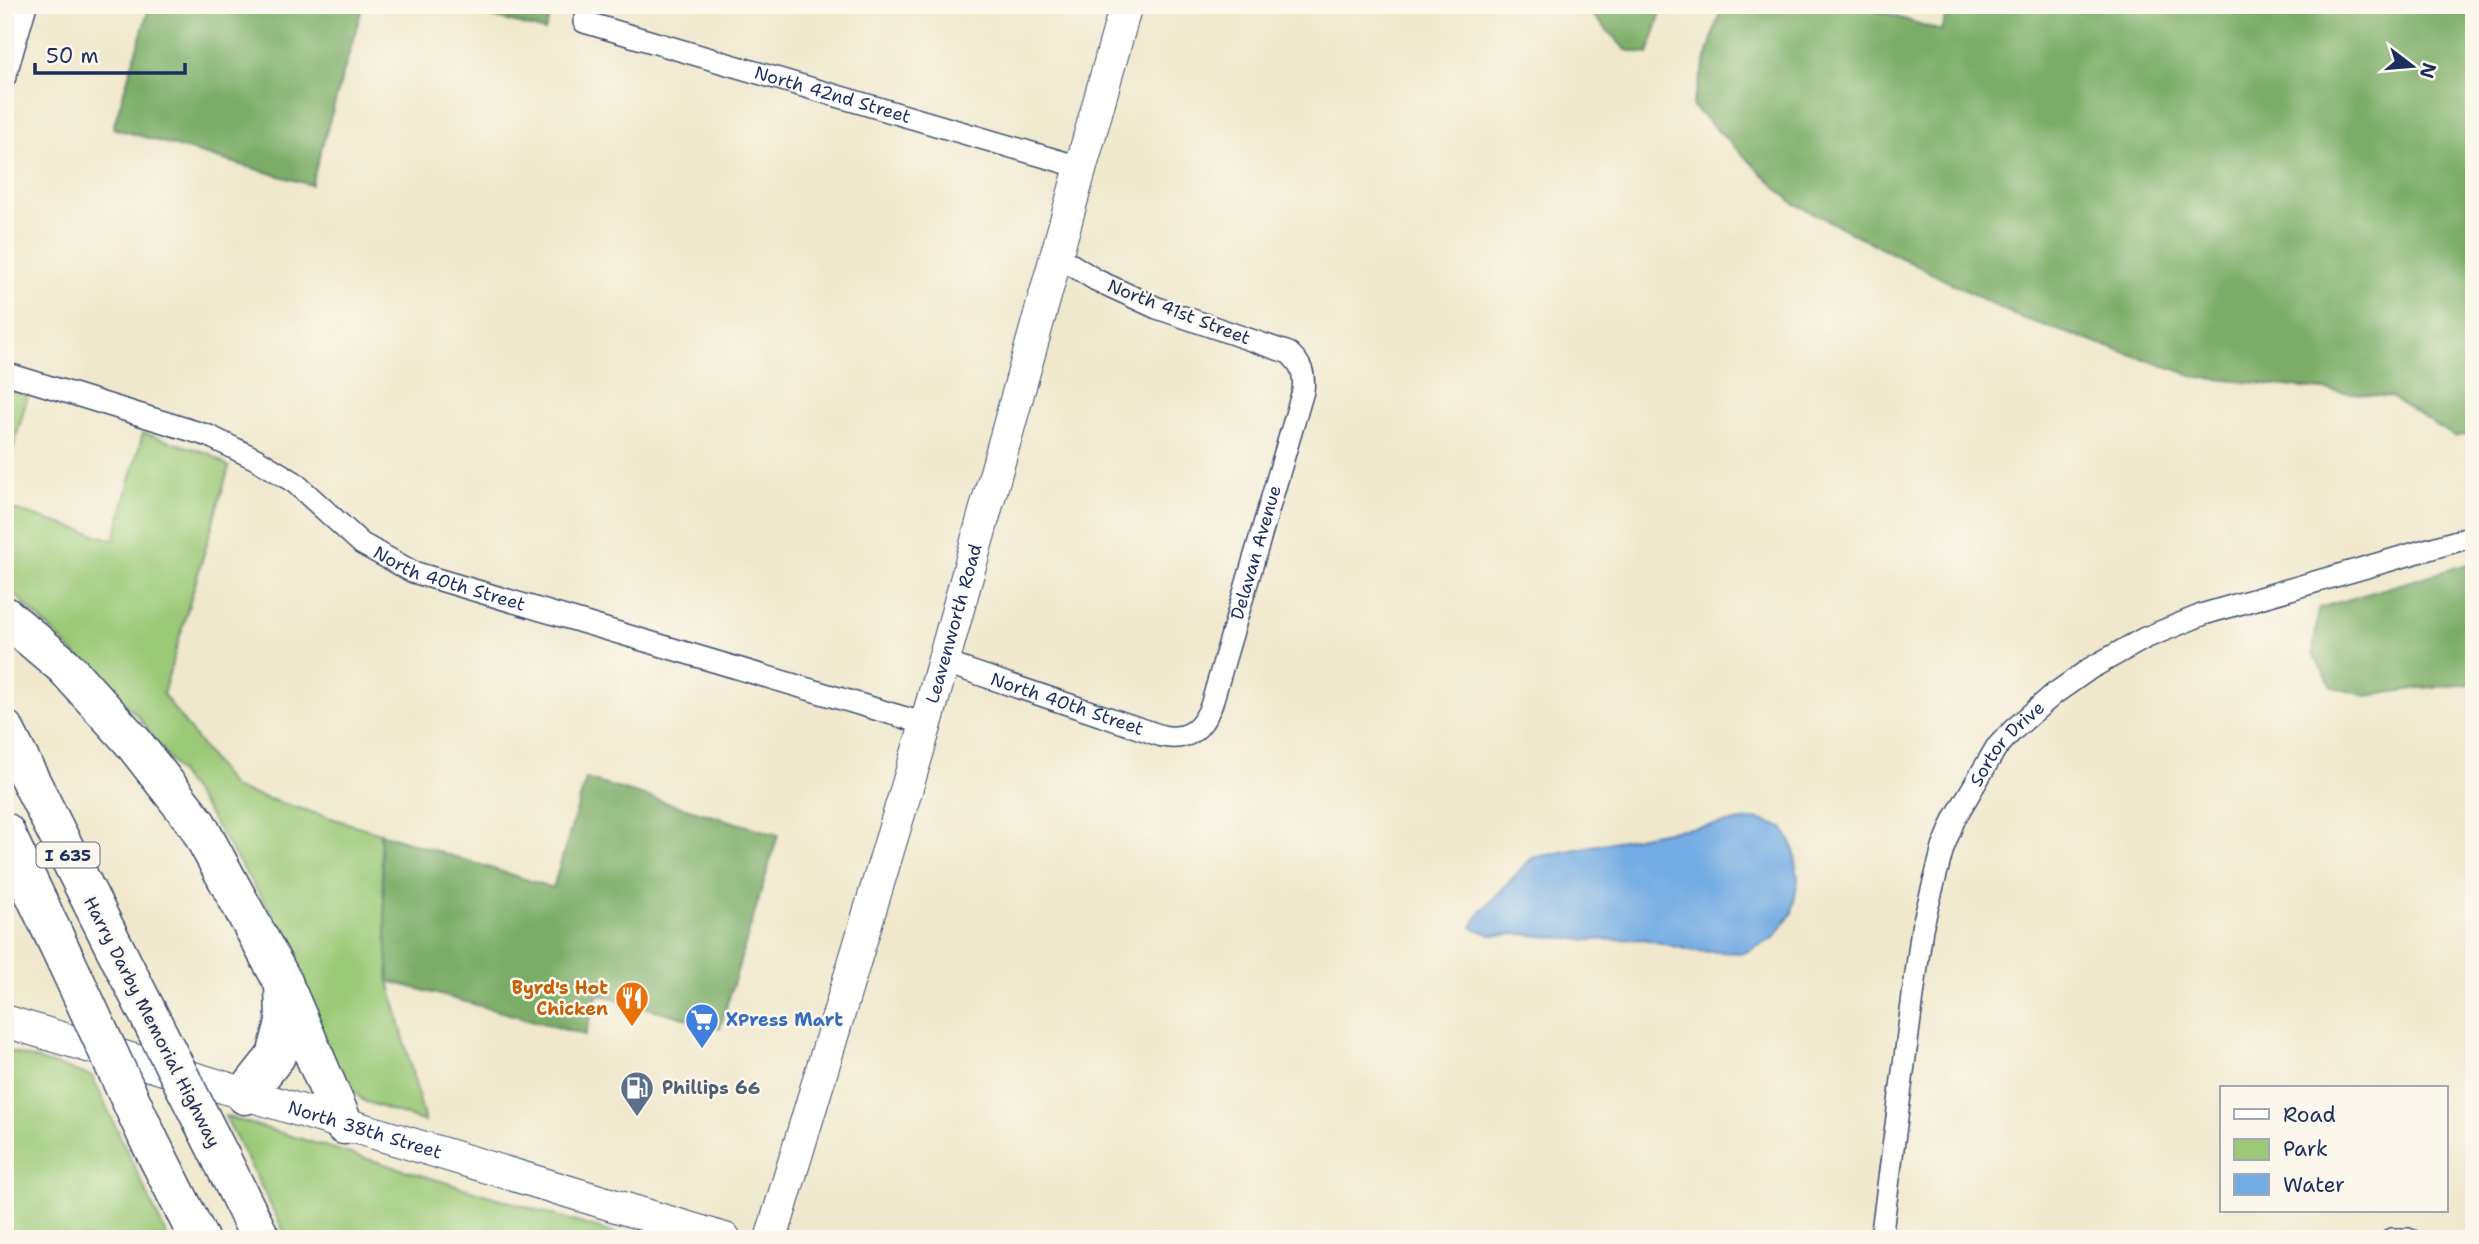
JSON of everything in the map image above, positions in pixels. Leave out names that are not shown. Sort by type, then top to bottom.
[{"type":"highway","points":[[5,616],[64,666],[132,741],[197,824],[284,984],[344,1125]]},
{"type":"highway","name":"Harry Darby Memorial Highway","points":[[5,730],[261,1239]]},
{"type":"highway","name":"I 635","points":[[5,832],[149,1140],[199,1239]]},
{"type":"highway","points":[[245,1095],[276,1056],[285,1022],[284,984]]},
{"type":"main road","name":"Leavenworth Road","points":[[771,1239],[926,724],[1126,5]]},
{"type":"main road","name":"North 38th Street","points":[[5,1021],[725,1239]]},
{"type":"street","points":[[5,77],[9,51],[26,5]]},
{"type":"street","name":"North 42nd Street","points":[[584,22],[1080,167]]},
{"type":"street","name":"North 41st Street","points":[[1056,255],[1096,280],[1157,307],[1289,353],[1300,366]]},
{"type":"street","name":"Delavan Avenue","points":[[1193,733],[1206,719],[1211,706],[1303,391],[1305,376],[1300,366]]},
{"type":"street","name":"North 40th Street","points":[[5,373],[209,436],[226,444],[294,482],[362,544],[413,572],[926,724]]},
{"type":"street","name":"Sortor Drive","points":[[1881,1239],[1922,928],[1943,848],[1955,818],[1996,748],[2054,694],[2091,668],[2145,638],[2204,614],[2474,536]]},
{"type":"street","name":"North 40th Street","points":[[943,662],[1162,736],[1176,739],[1193,733]]},
{"type":"street","points":[[2392,1239],[2409,1239]]},
{"type":"green space","points":[[150,5],[363,5],[311,185],[113,128]]},
{"type":"green space","points":[[448,5],[553,5],[545,31]]},
{"type":"green space","points":[[1583,5],[1663,5],[1648,54],[1626,50]]},
{"type":"green space","points":[[1722,5],[1860,5],[1941,31],[1950,5],[2474,5],[2474,432],[2455,437],[2391,397],[2198,377],[2016,316],[1793,203],[1692,106]]},
{"type":"green space","points":[[5,389],[28,395],[5,478]]},
{"type":"green space","points":[[143,433],[210,454],[229,467],[163,694],[233,788],[380,833],[389,981],[425,1122],[364,1101],[341,1080],[270,911],[206,810],[138,716],[5,585],[5,507],[114,540]]},
{"type":"green space","points":[[2474,562],[2474,684],[2367,696],[2332,687],[2313,654],[2319,608]]},
{"type":"green space","points":[[586,779],[778,835],[720,1028],[598,994],[585,1035],[389,981],[380,833],[553,888]]},
{"type":"green space","points":[[5,1050],[92,1076],[168,1239],[5,1239]]},
{"type":"green space","points":[[225,1116],[633,1239],[288,1239]]},
{"type":"water","points":[[1758,819],[1783,828],[1794,848],[1798,879],[1792,913],[1774,938],[1744,953],[1694,951],[1644,939],[1586,940],[1521,934],[1491,935],[1472,927],[1480,913],[1532,858],[1662,832]]},
{"type":"place","name":"Byrd's Hot Chicken","points":[[632,1028]]},
{"type":"place","name":"XPress Mart","points":[[702,1050]]},
{"type":"place","name":"Phillips 66","points":[[637,1118]]}]
